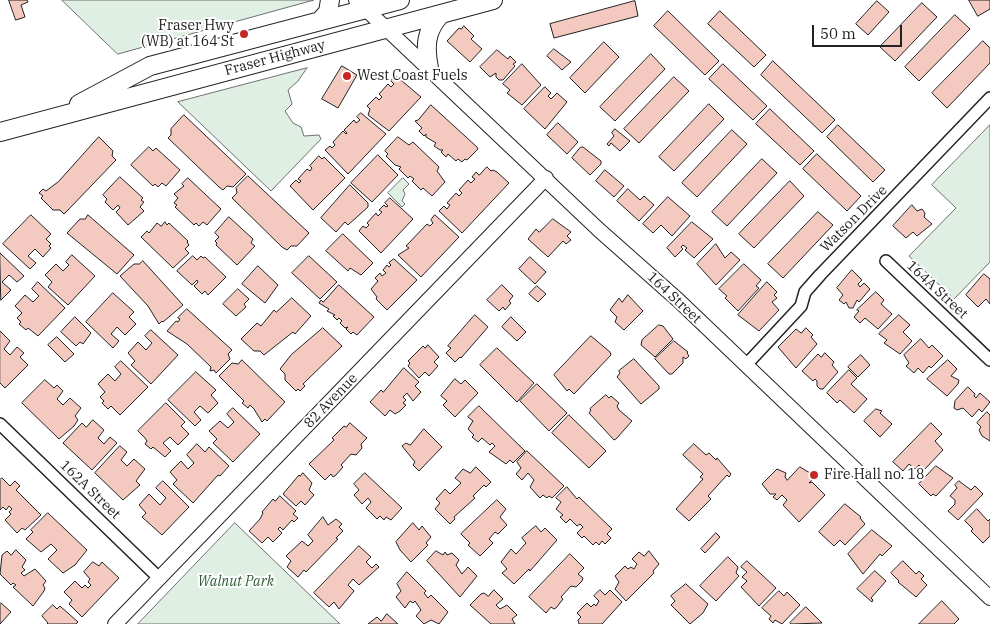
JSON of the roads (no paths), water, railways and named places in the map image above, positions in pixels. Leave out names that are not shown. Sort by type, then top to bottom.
[{"type":"main road","points":[[320,21],[328,12],[330,0]]},
{"type":"main road","name":"Fraser Highway","points":[[57,117],[150,66],[320,21],[362,4],[400,0]]},
{"type":"main road","name":"Fraser Highway","points":[[0,132],[493,0]]},
{"type":"main road","points":[[429,68],[427,36],[431,25],[441,14]]},
{"type":"street","name":"164 Street","points":[[362,4],[746,365],[990,598]]},
{"type":"street","name":"Watson Drive","points":[[746,365],[799,309],[807,289],[990,98]]},
{"type":"street","name":"82 Avenue","points":[[115,624],[546,178]]},
{"type":"street","name":"164A Street","points":[[886,262],[990,360]]},
{"type":"street","name":"162A Street","points":[[0,424],[159,578]]},
{"type":"place","name":"Fraser Hwy (WB) at 164 St","points":[[244,34]]},
{"type":"place","name":"West Coast Fuels","points":[[347,76]]},
{"type":"place","name":"Fire Hall no. 18","points":[[814,475]]},
{"type":"park label","name":"Walnut Park","points":[[236,582]]}]
